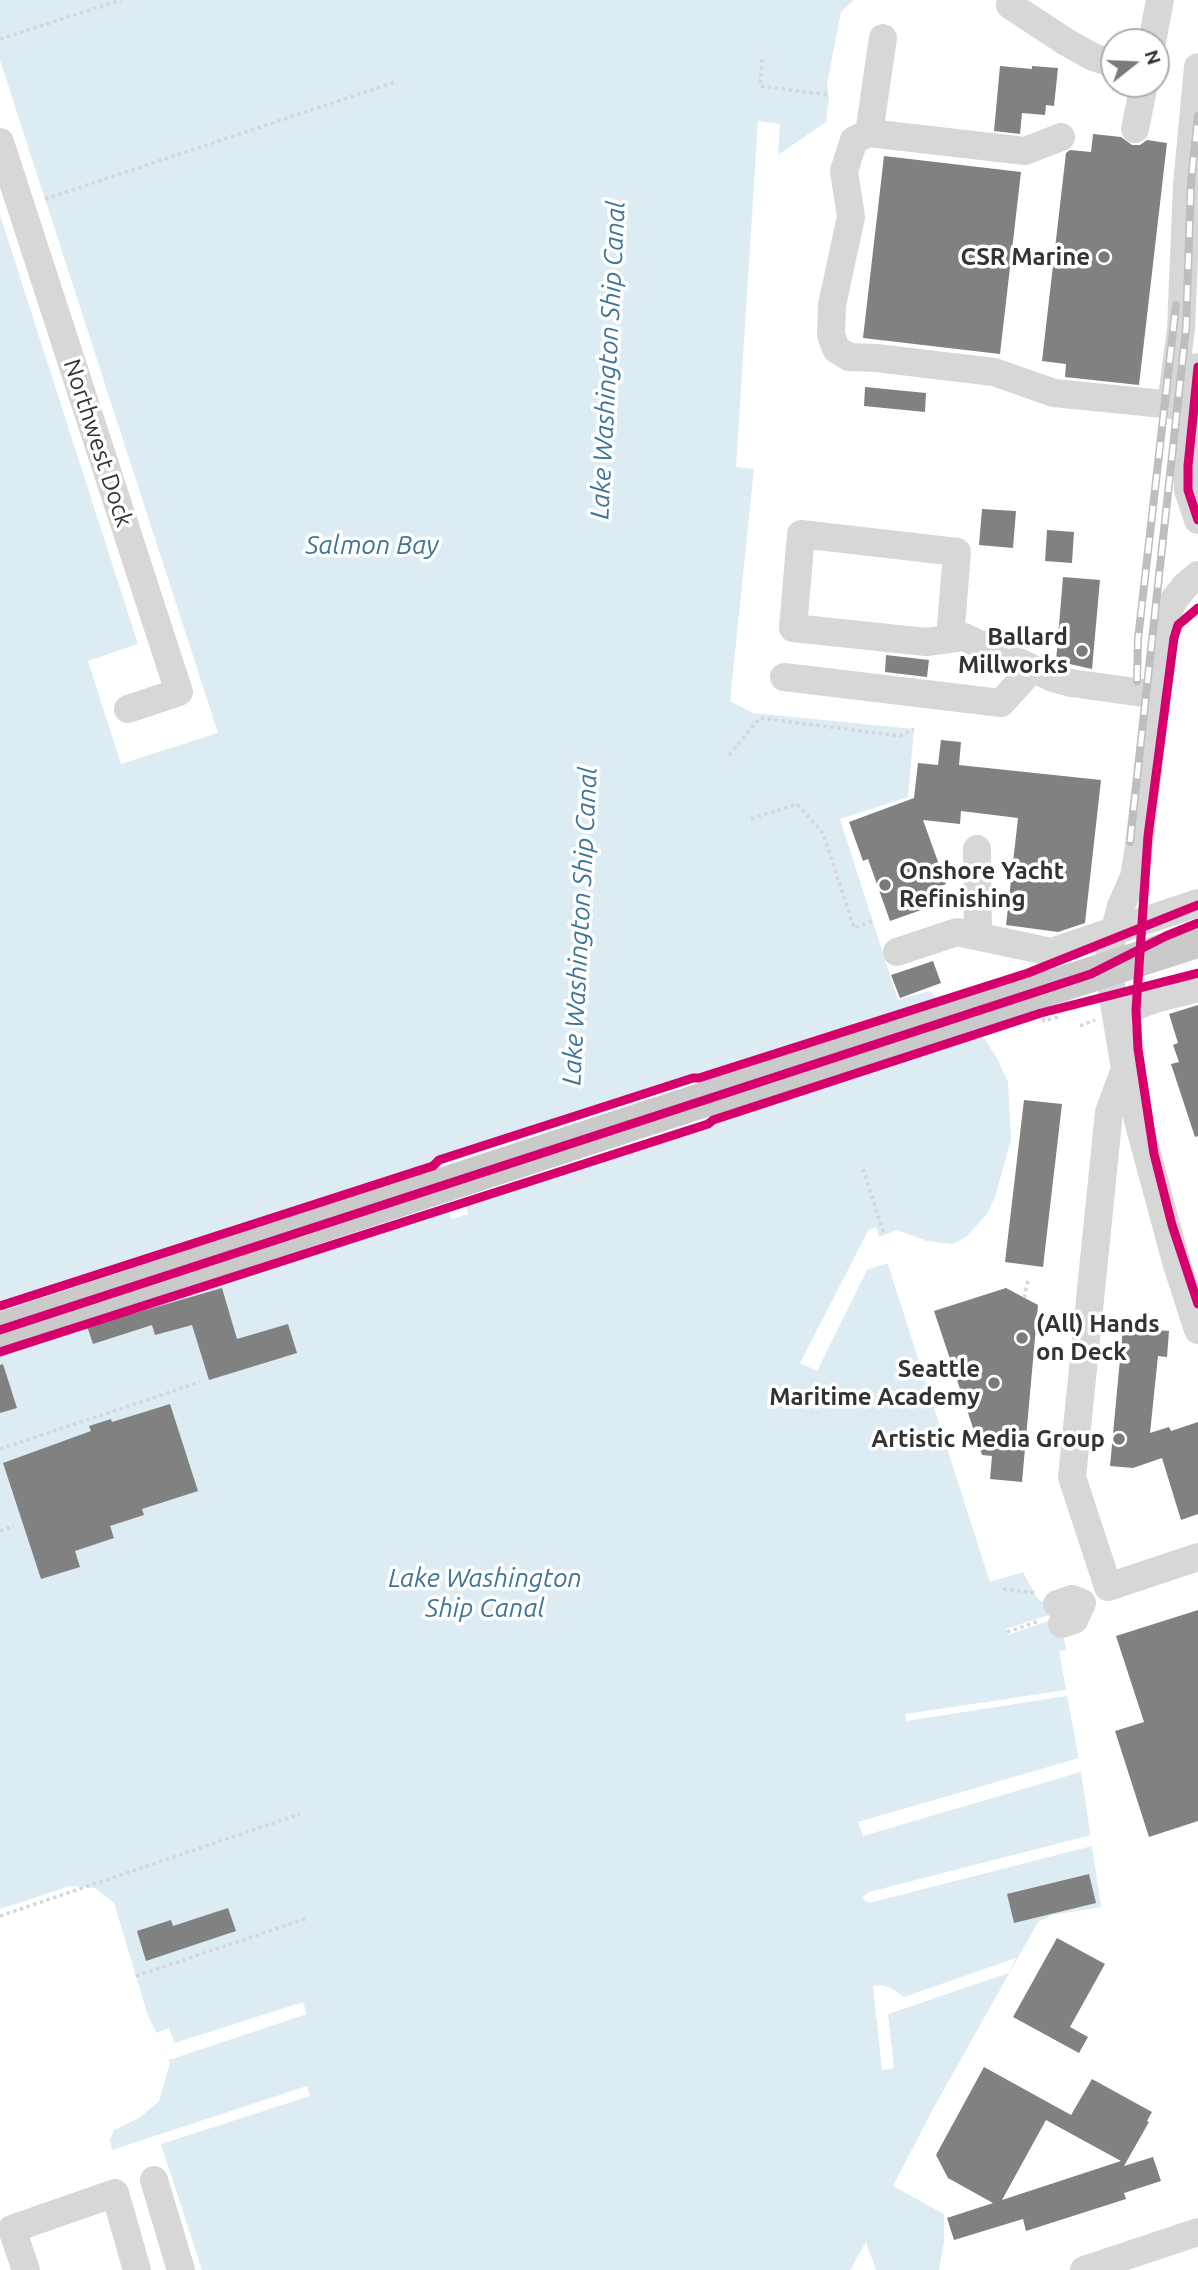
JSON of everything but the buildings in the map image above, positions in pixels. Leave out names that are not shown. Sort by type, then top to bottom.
[{"type":"main road","points":[[1091,974],[1198,923]]},
{"type":"main road","points":[[0,1330],[1198,940]]},
{"type":"main road","points":[[1091,974],[1198,956]]},
{"type":"street","points":[[1155,28],[1160,0]]},
{"type":"street","points":[[1010,5],[1066,42],[1100,59]]},
{"type":"street","points":[[869,133],[884,38]]},
{"type":"street","points":[[1198,68],[1191,104],[1181,329],[1188,490],[1198,520]]},
{"type":"street","points":[[1135,129],[1141,98]]},
{"type":"street","points":[[1061,137],[1025,151],[869,133],[854,140],[844,171],[851,216],[832,305],[831,335],[836,349],[849,358],[995,372],[1054,393],[1183,406]]},
{"type":"street","name":"Northwest Dock","points":[[0,142],[179,692],[128,709]]},
{"type":"street","points":[[1183,406],[1198,367]]},
{"type":"street","points":[[950,639],[957,552],[801,534],[793,628],[926,642],[950,639],[964,637],[1052,678],[1157,695]]},
{"type":"street","points":[[1198,575],[1174,600],[1166,617],[1136,867],[1110,948],[1110,979],[1125,1069],[1177,1265],[1198,1330]]},
{"type":"street","points":[[784,677],[1001,703],[1032,669]]},
{"type":"street","points":[[976,849],[978,936]]},
{"type":"street","points":[[897,952],[957,932],[1051,952],[1198,903]]},
{"type":"street","points":[[1116,1013],[1198,988]]},
{"type":"street","points":[[1125,1069],[1110,1112],[1072,1477],[1108,1587],[1198,1557]]},
{"type":"street","points":[[154,2180],[181,2270]]},
{"type":"street","points":[[26,2270],[12,2229],[115,2193],[137,2270]]},
{"type":"street","points":[[1084,2270],[1198,2232]]},
{"type":"path","points":[[0,40],[121,0]]},
{"type":"path","points":[[762,59],[760,86],[829,94]]},
{"type":"path","points":[[45,199],[395,82]]},
{"type":"path","points":[[729,755],[760,718],[900,736],[914,729]]},
{"type":"path","points":[[751,819],[797,804],[823,833],[854,928],[872,921]]},
{"type":"path","points":[[863,1169],[884,1234]]},
{"type":"path","points":[[1024,1298],[1028,1280]]},
{"type":"path","points":[[0,1449],[200,1382]]},
{"type":"path","points":[[0,1531],[14,1526]]},
{"type":"path","points":[[1003,1589],[1050,1610],[1007,1632]]},
{"type":"path","points":[[0,1916],[300,1814]]},
{"type":"path","points":[[136,1976],[305,1919]]},
{"type":"water","name":"Lake Washington Ship Canal","points":[[0,0],[854,0],[841,12],[827,84],[829,98],[826,122],[778,155],[780,124],[758,121],[736,467],[754,469],[730,701],[753,713],[914,729],[908,797],[840,819],[898,1000],[929,991],[984,1038],[1008,1082],[1011,1140],[995,1197],[987,1214],[966,1237],[953,1244],[927,1241],[897,1230],[879,1237],[990,1582],[1023,1572],[1040,1601],[1048,1602],[1063,1632],[1066,1650],[1059,1651],[1081,1772],[1101,1907],[1052,1915],[1038,1922],[893,2186],[944,2214],[944,2242],[939,2270],[202,2270],[158,2135],[112,2150],[110,2140],[114,2130],[139,2118],[159,2101],[170,2063],[147,2013],[114,1903],[95,1888],[70,1886],[0,1909]]},
{"type":"pier","points":[[0,60],[218,733],[121,764],[88,661],[138,644],[0,215]]},
{"type":"pier","points":[[942,997],[984,1033],[466,1206],[468,1214],[452,1219],[448,1208],[0,1354],[0,1304],[431,1163],[437,1157],[693,1074],[700,1076]]},
{"type":"pier","points":[[876,1227],[888,1263],[867,1270],[817,1371],[800,1363],[869,1229]]},
{"type":"pier","points":[[1061,1611],[1062,1616],[1008,1635],[1006,1629]]},
{"type":"pier","points":[[1066,1690],[1067,1696],[906,1721],[905,1714]]},
{"type":"pier","points":[[1079,1758],[1081,1772],[863,1836],[858,1822]]},
{"type":"pier","points":[[1091,1835],[1092,1846],[869,1903],[862,1898],[869,1892]]},
{"type":"pier","points":[[1016,1958],[1009,1973],[888,2014],[894,2068],[882,2070],[873,1986],[891,1988],[904,1997]]},
{"type":"pier","points":[[303,2002],[307,2014],[169,2060],[156,2033],[169,2028],[175,2043]]},
{"type":"pier","points":[[307,2086],[310,2096],[158,2145],[155,2139],[113,2153],[109,2151]]},
{"type":"pier","points":[[866,2242],[876,2270],[850,2270]]},
{"type":"railway","points":[[1130,842],[1186,328],[1191,182],[1198,116]]},
{"type":"railway","points":[[1137,681],[1138,639],[1176,305]]},
{"type":"cycle path","points":[[1198,367],[1188,466],[1188,490],[1198,520]]},
{"type":"cycle path","points":[[1198,608],[1178,625],[1174,638],[1148,836],[1136,1010],[1138,1049],[1154,1154],[1172,1225],[1198,1304]]},
{"type":"cycle path","points":[[0,1306],[433,1166],[439,1160],[1028,973],[1198,905]]},
{"type":"cycle path","points":[[0,1330],[1091,974],[1198,923]]},
{"type":"cycle path","points":[[0,1352],[708,1124],[713,1120],[1041,1013],[1198,973]]},
{"type":"place","name":"CSR Marine","points":[[1104,257]]},
{"type":"place","name":"Ballard Millworks","points":[[1082,651]]},
{"type":"place","name":"Onshore Yacht Refinishing","points":[[885,885]]},
{"type":"place","name":"(All) Hands on Deck","points":[[1022,1338]]},
{"type":"place","name":"Seattle Maritime Academy","points":[[994,1383]]},
{"type":"place","name":"Artistic Media Group","points":[[1119,1439]]},
{"type":"water label","name":"Salmon Bay","points":[[372,545]]}]
